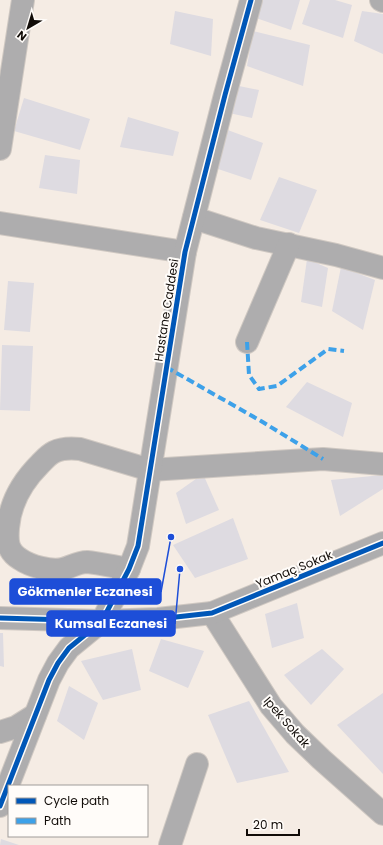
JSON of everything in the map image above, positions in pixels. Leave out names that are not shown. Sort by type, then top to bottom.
[{"type":"street","points":[[0,149],[23,0]]},
{"type":"street","name":"Hastane Caddesi","points":[[102,621],[129,569],[138,546],[185,252],[251,0]]},
{"type":"street","points":[[194,218],[256,238],[336,255],[383,268]]},
{"type":"street","points":[[0,223],[185,252]]},
{"type":"street","points":[[247,342],[289,244]]},
{"type":"street","points":[[129,569],[87,562],[63,569],[44,569],[21,560],[14,555],[7,541],[12,505],[24,481],[32,471],[54,452],[71,448],[80,449],[150,470],[323,459],[383,464]]},
{"type":"street","name":"Yamaç Sokak","points":[[212,613],[383,544]]},
{"type":"street","points":[[0,618],[102,621],[158,619],[212,613]]},
{"type":"street","name":"Ipek Sokak","points":[[212,613],[270,706],[295,734],[321,759],[383,814]]},
{"type":"street","points":[[8,785],[49,680],[58,663],[69,648],[102,621]]},
{"type":"street","points":[[0,732],[16,727],[35,715]]},
{"type":"street","points":[[170,845],[197,764]]},
{"type":"street","points":[[0,806],[8,785]]},
{"type":"building","points":[[262,0],[300,0],[291,30],[256,18]]},
{"type":"building","points":[[310,0],[335,0],[352,5],[343,38],[302,24]]},
{"type":"building","points":[[175,11],[213,19],[211,56],[170,44]]},
{"type":"building","points":[[362,11],[383,14],[383,54],[354,41]]},
{"type":"building","points":[[253,31],[310,45],[303,86],[247,66]]},
{"type":"building","points":[[239,86],[259,90],[252,118],[229,113]]},
{"type":"building","points":[[24,98],[90,119],[80,150],[14,131]]},
{"type":"building","points":[[128,117],[179,132],[173,156],[120,147]]},
{"type":"building","points":[[225,129],[263,143],[251,180],[215,168]]},
{"type":"building","points":[[45,155],[80,160],[77,194],[39,188]]},
{"type":"building","points":[[279,177],[317,190],[299,233],[260,220]]},
{"type":"building","points":[[307,259],[328,268],[322,307],[301,302]]},
{"type":"building","points":[[341,267],[375,280],[363,330],[332,311]]},
{"type":"building","points":[[8,281],[34,283],[30,332],[4,330]]},
{"type":"building","points":[[2,345],[33,346],[30,411],[0,410]]},
{"type":"building","points":[[307,382],[352,403],[343,437],[286,407]]},
{"type":"building","points":[[203,474],[219,510],[186,524],[176,493]]},
{"type":"building","points":[[383,475],[383,489],[340,516],[331,480]]},
{"type":"building","points":[[233,518],[248,559],[195,578],[173,545]]},
{"type":"building","points":[[297,603],[304,638],[272,648],[265,614]]},
{"type":"building","points":[[0,633],[3,633],[4,667],[0,666]]},
{"type":"building","points":[[161,639],[204,651],[188,688],[149,671]]},
{"type":"building","points":[[132,649],[141,690],[103,700],[81,661]]},
{"type":"building","points":[[322,649],[344,669],[311,705],[284,675]]},
{"type":"building","points":[[69,686],[98,703],[84,740],[57,721]]},
{"type":"building","points":[[383,693],[383,774],[337,725]]},
{"type":"building","points":[[249,701],[289,772],[237,783],[208,715]]},
{"type":"building","points":[[1,839],[19,845],[0,845]]},
{"type":"marked path","points":[[247,342],[249,375],[259,389],[277,386],[328,349],[344,351]]},
{"type":"marked path","points":[[166,367],[261,421],[323,459]]},
{"type":"cycle path","points":[[8,785],[49,680],[58,663],[69,648],[102,621],[129,569],[138,546],[185,252],[251,0]]},
{"type":"cycle path","points":[[0,618],[102,621],[158,619],[212,613],[383,543]]},
{"type":"cycle path","points":[[0,806],[8,785]]},
{"type":"place","name":"Gökmenler Eczanesi","points":[[171,537]]},
{"type":"place","name":"Kumsal Eczanesi","points":[[180,569]]}]
